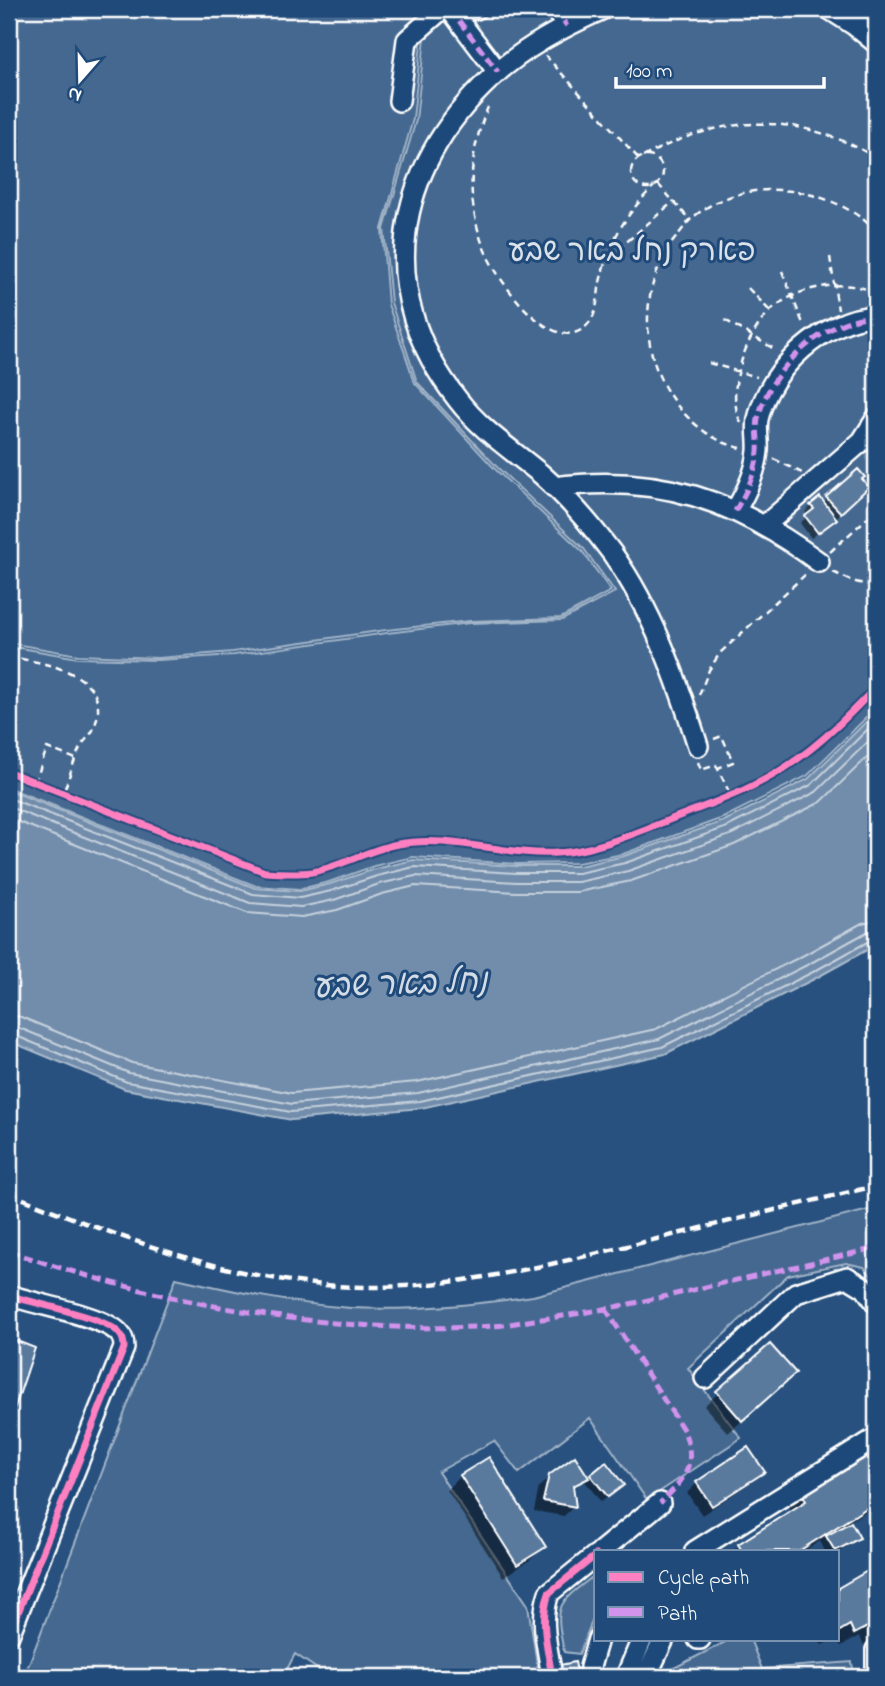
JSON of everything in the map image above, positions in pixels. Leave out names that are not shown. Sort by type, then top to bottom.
[{"type":"street","points":[[399,101],[407,40],[442,9]]},
{"type":"street","points":[[450,9],[498,72]]},
{"type":"street","points":[[460,9],[476,9]]},
{"type":"street","points":[[555,9],[567,26]]},
{"type":"street","points":[[603,9],[535,44],[498,72],[457,113],[431,152],[414,192],[404,234],[404,277],[413,320],[431,362],[458,402],[496,439],[554,487],[612,554],[645,608],[669,663],[698,746]]},
{"type":"street","points":[[830,9],[876,21]]},
{"type":"street","points":[[830,9],[876,43]]},
{"type":"street","points":[[734,511],[750,481],[758,447],[758,421],[762,405],[775,383],[810,342],[840,324],[863,316],[876,316]]},
{"type":"street","points":[[764,526],[862,441],[876,419]]},
{"type":"street","points":[[554,487],[600,482],[629,483],[684,492],[764,526],[819,562]]},
{"type":"street","points":[[705,1378],[796,1293],[847,1277],[865,1288],[876,1303]]},
{"type":"street","points":[[9,1295],[112,1327],[124,1343],[120,1360],[9,1635]]},
{"type":"street","points":[[697,1550],[876,1438]]},
{"type":"street","points":[[602,1550],[660,1503]]},
{"type":"street","points":[[552,1677],[543,1624],[546,1601],[549,1594],[594,1557]]},
{"type":"street","points":[[590,1677],[598,1640]]},
{"type":"street","points":[[626,1677],[642,1640]]},
{"type":"street","points":[[646,1677],[664,1640]]},
{"type":"path","points":[[535,44],[641,158]]},
{"type":"path","points":[[491,101],[477,136],[472,165],[472,196],[477,227],[488,257],[506,287],[531,316],[557,331],[567,334],[576,332],[583,329],[593,317],[606,259],[615,238],[663,172],[660,163],[653,157],[641,158]]},
{"type":"path","points":[[690,220],[656,185],[642,187],[634,181],[632,169],[641,158],[698,132],[741,124],[790,125],[844,141],[876,158]]},
{"type":"path","points":[[758,447],[731,446],[708,435],[687,418],[670,396],[656,370],[649,342],[647,312],[653,281],[667,250],[690,220],[715,202],[744,192],[774,189],[804,193],[834,202],[860,217],[876,231]]},
{"type":"path","points":[[606,259],[674,201]]},
{"type":"path","points":[[830,257],[840,324]]},
{"type":"path","points":[[782,271],[810,342]]},
{"type":"path","points":[[817,480],[758,447],[746,431],[739,419],[736,405],[738,372],[752,336],[770,312],[792,297],[834,286],[854,286],[876,293]]},
{"type":"path","points":[[748,288],[770,312]]},
{"type":"path","points":[[725,320],[792,360]]},
{"type":"path","points":[[709,363],[775,383]]},
{"type":"path","points":[[698,698],[720,653],[876,510]]},
{"type":"path","points":[[819,562],[852,581],[876,587]]},
{"type":"path","points":[[9,656],[71,672],[94,690],[99,702],[98,715],[90,737],[81,745],[63,793]]},
{"type":"path","points":[[35,783],[47,748],[76,759]]},
{"type":"path","points":[[716,765],[731,796]]},
{"type":"green space","points":[[9,9],[415,9],[424,16],[413,119],[382,229],[388,304],[415,383],[495,469],[582,551],[611,591],[561,618],[470,621],[233,652],[158,658],[78,655],[9,643]]},
{"type":"green space","name":"פארק נחל באר שבע","points":[[497,9],[876,9],[876,708],[807,776],[723,818],[623,854],[578,863],[517,864],[413,857],[300,889],[256,886],[9,788],[9,646],[78,658],[158,660],[234,655],[470,623],[562,620],[615,592],[584,549],[497,467],[417,382],[391,303],[384,229],[416,120],[427,19],[446,22],[471,21]]},
{"type":"green space","points":[[876,1208],[876,1282],[864,1267],[846,1263],[788,1275],[688,1368],[741,1438],[647,1500],[590,1418],[519,1473],[494,1441],[438,1472],[528,1605],[539,1677],[329,1677],[295,1654],[283,1677],[24,1677],[176,1278],[329,1306],[396,1309],[465,1305],[533,1296]]},
{"type":"green space","points":[[594,1576],[594,1616],[579,1654],[564,1652],[559,1623],[562,1606],[573,1592]]},
{"type":"green space","points":[[729,1640],[750,1640],[762,1669],[852,1662],[854,1677],[660,1677]]},
{"type":"water","name":"נחל באר שבע","points":[[876,712],[876,945],[665,1054],[421,1108],[292,1120],[125,1089],[9,1041],[9,790],[255,888],[300,891],[413,860],[517,866],[579,866],[624,856],[724,821],[808,779]]},
{"type":"building","points":[[858,469],[869,487],[841,513],[826,497]]},
{"type":"building","points":[[820,497],[837,519],[818,533],[805,516],[814,509],[810,505]]},
{"type":"building","points":[[9,1338],[35,1348],[9,1425]]},
{"type":"building","points":[[770,1344],[796,1373],[742,1421],[716,1391]]},
{"type":"building","points":[[748,1447],[765,1472],[712,1506],[696,1482]]},
{"type":"building","points":[[876,1451],[876,1502],[801,1550],[741,1550],[738,1544],[806,1501],[798,1487],[825,1470],[831,1479]]},
{"type":"building","points":[[575,1456],[589,1478],[573,1486],[576,1507],[543,1501],[549,1475]]},
{"type":"building","points":[[489,1457],[546,1547],[517,1565],[460,1475]]},
{"type":"building","points":[[606,1462],[624,1485],[608,1497],[590,1475]]},
{"type":"building","points":[[851,1522],[860,1538],[834,1550],[826,1536]]},
{"type":"building","points":[[876,1566],[876,1630],[873,1624],[854,1634],[850,1625],[840,1631],[840,1587]]},
{"type":"building","points":[[575,1662],[578,1677],[562,1677],[560,1665]]},
{"type":"railway","points":[[9,1193],[121,1236],[223,1268],[293,1281],[364,1287],[434,1284],[504,1274],[876,1186]]},
{"type":"marked path","points":[[450,9],[498,72]]},
{"type":"marked path","points":[[555,9],[567,26]]},
{"type":"marked path","points":[[735,511],[747,490],[755,467],[758,419],[774,382],[802,349],[819,336],[857,319],[876,316]]},
{"type":"marked path","points":[[9,1251],[125,1286],[247,1312],[371,1326],[432,1328],[498,1326],[589,1312],[876,1248]]},
{"type":"marked path","points":[[605,1308],[684,1431],[688,1443],[690,1454],[686,1472],[660,1503]]},
{"type":"cycle path","points":[[9,772],[265,872],[312,872],[387,846],[417,842],[457,843],[538,853],[571,852],[625,837],[728,797],[774,774],[813,747],[876,687]]},
{"type":"cycle path","points":[[9,1295],[99,1321],[119,1333],[124,1348],[9,1635]]},
{"type":"cycle path","points":[[552,1677],[544,1625],[549,1593],[594,1557]]}]
